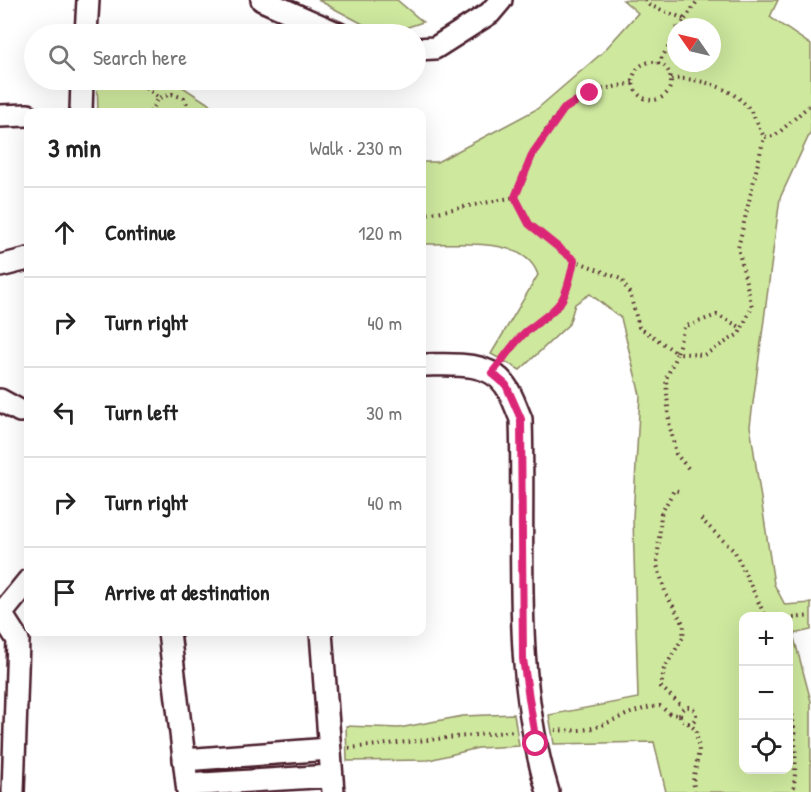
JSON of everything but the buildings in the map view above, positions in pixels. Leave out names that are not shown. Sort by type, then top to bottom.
[{"type":"street","points":[[87,24],[88,0]]},
{"type":"street","points":[[262,0],[316,24]]},
{"type":"street","points":[[426,48],[435,48],[490,13],[501,0]]},
{"type":"street","points":[[81,108],[82,90]]},
{"type":"street","points":[[0,116],[24,115]]},
{"type":"street","points":[[0,266],[24,260]]},
{"type":"street","points":[[426,365],[451,364],[483,369],[492,373],[506,385],[521,419],[523,659],[539,762],[548,792]]},
{"type":"street","points":[[0,400],[20,411]]},
{"type":"street","points":[[13,792],[7,724],[18,640],[0,611],[6,608],[24,586]]},
{"type":"street","points":[[169,636],[187,789],[332,784],[321,636]]},
{"type":"street","points":[[184,760],[328,749]]},
{"type":"path","points":[[645,0],[649,5],[682,18]]},
{"type":"path","points":[[686,18],[698,0]]},
{"type":"path","points":[[658,64],[667,49]]},
{"type":"path","points":[[649,62],[666,68],[671,79],[664,96],[653,100],[641,96],[633,83],[638,68],[649,62]]},
{"type":"path","points":[[633,83],[590,93],[564,109],[533,153],[515,197],[529,224],[574,260],[621,279],[630,294],[639,327],[677,353],[704,355],[739,334],[752,307],[738,248],[764,137],[745,104],[736,98],[716,86],[686,78],[671,79]]},
{"type":"path","points":[[149,90],[159,98]]},
{"type":"path","points":[[153,108],[159,98],[172,94],[179,95],[189,104],[190,108]]},
{"type":"path","points":[[764,137],[775,136],[811,104]]},
{"type":"path","points":[[426,214],[515,197]]},
{"type":"path","points":[[492,373],[527,331],[544,321],[560,306],[569,285],[574,260]]},
{"type":"path","points":[[688,468],[676,454],[669,422],[666,379],[677,353],[684,327],[717,315],[742,328]]},
{"type":"path","points":[[678,491],[674,490],[661,514],[657,565],[666,594],[684,625],[684,638],[664,669],[661,687],[683,707],[692,707],[695,711],[695,719],[688,723]]},
{"type":"path","points":[[701,519],[735,552],[763,612]]},
{"type":"path","points":[[793,620],[811,616]]},
{"type":"path","points":[[328,749],[534,729],[576,731],[601,726],[647,707],[660,706],[670,714],[679,715]]},
{"type":"path","points":[[679,715],[683,707]]},
{"type":"path","points":[[679,715],[681,720],[696,730],[699,751],[693,781],[695,792]]},
{"type":"path","points":[[792,720],[795,776],[793,792]]},
{"type":"green space","points":[[318,0],[397,0],[423,22],[417,24],[363,24]]},
{"type":"green space","points":[[623,0],[778,0],[770,17],[811,45],[811,131],[780,198],[750,426],[774,584],[785,605],[811,603],[811,630],[793,634],[811,701],[811,792],[666,792],[654,742],[554,744],[549,715],[638,698],[633,518],[640,395],[621,318],[590,294],[575,304],[569,324],[520,370],[491,354],[538,275],[531,262],[519,253],[488,245],[426,244],[426,162],[437,162],[537,109],[602,53],[638,13]]},
{"type":"green space","points":[[97,90],[187,90],[215,108],[98,108]]},
{"type":"green space","points":[[514,714],[519,746],[478,748],[429,760],[347,761],[346,726],[399,728],[463,716]]},
{"type":"route","points":[[536,744],[523,659],[521,419],[506,385],[492,373],[527,331],[544,321],[560,306],[569,285],[574,260],[529,224],[515,197],[533,153],[564,109],[590,93]]}]
